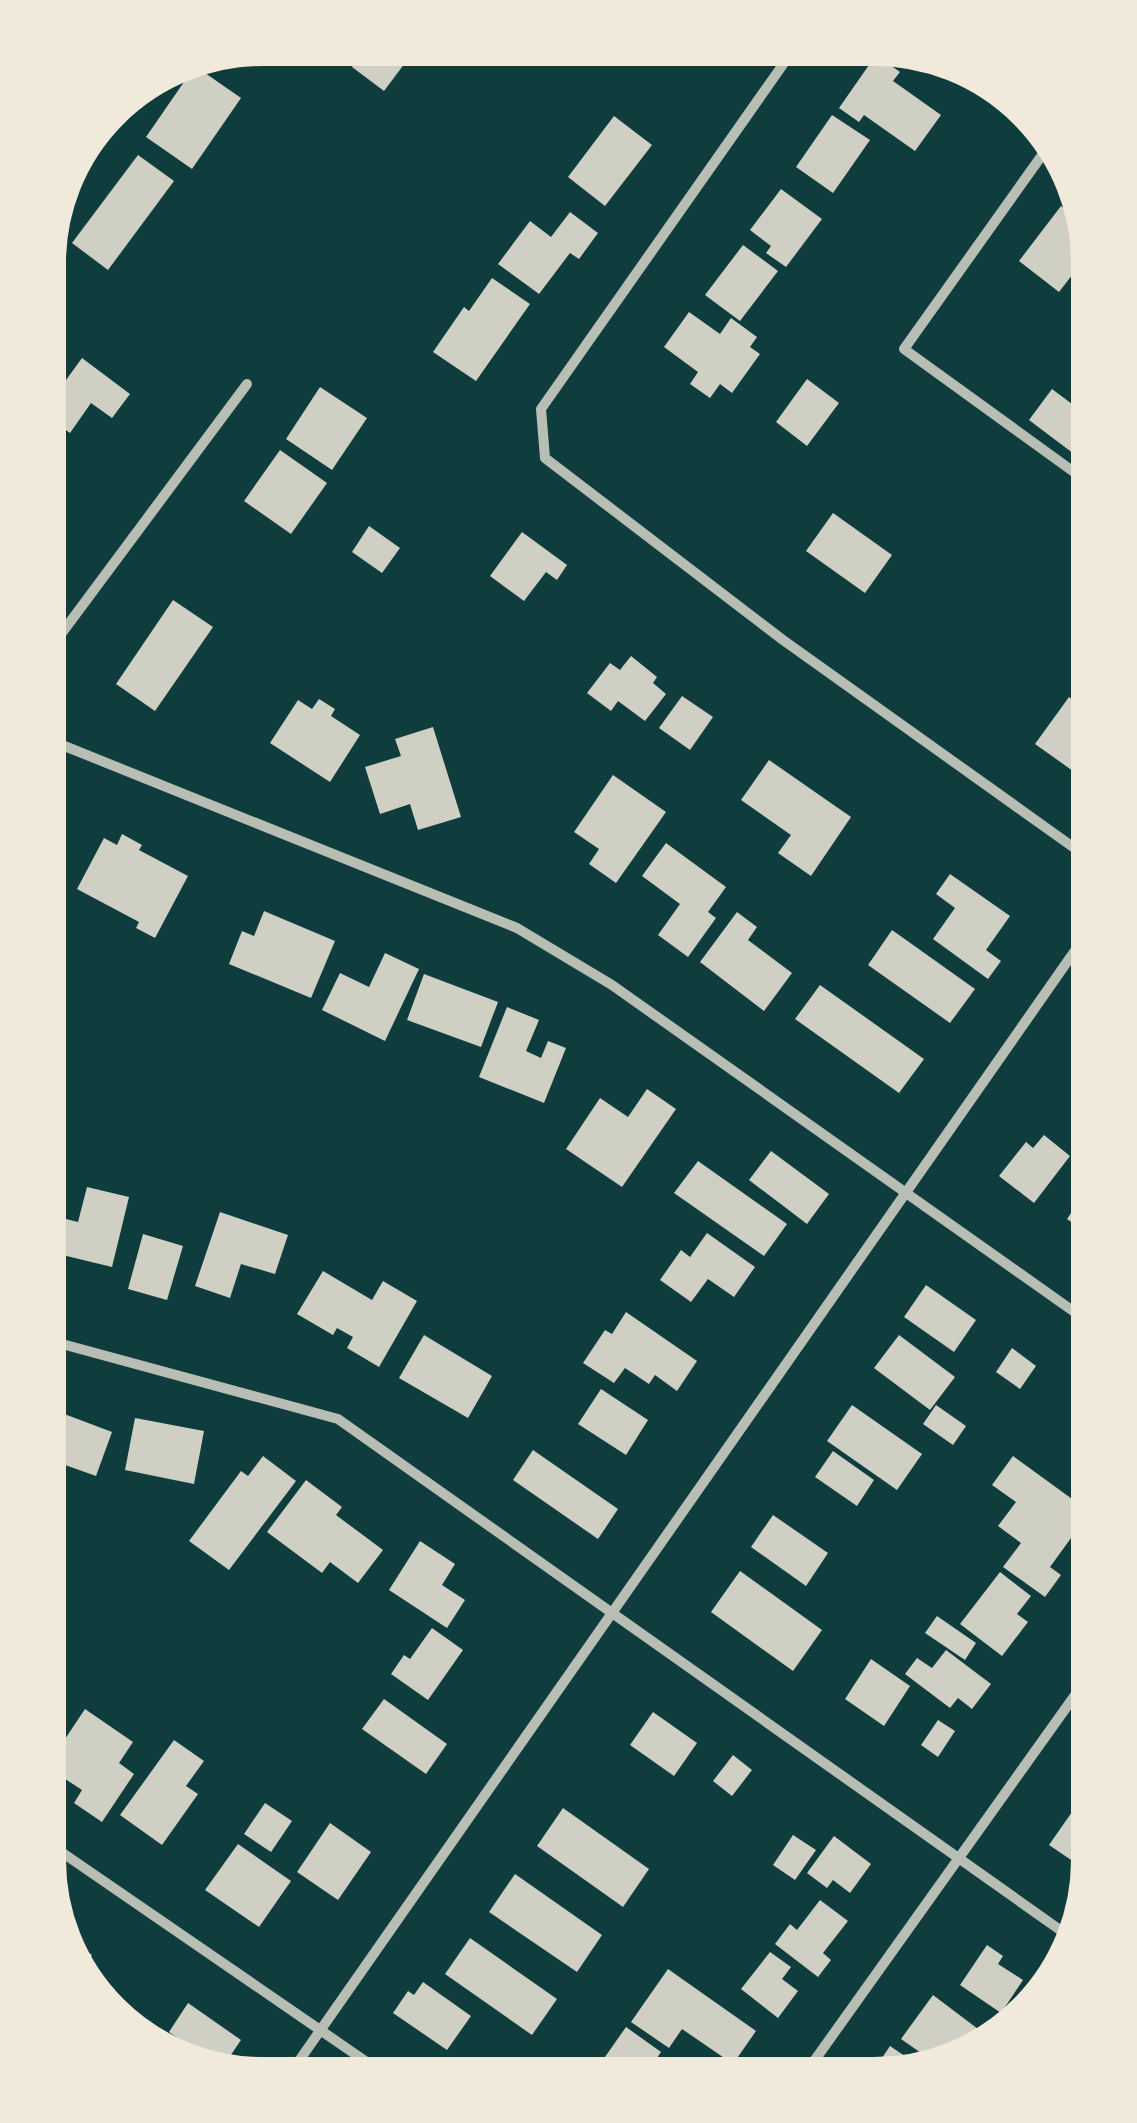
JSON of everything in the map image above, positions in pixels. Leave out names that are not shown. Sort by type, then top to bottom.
[{"type":"street","points":[[786,60],[541,409],[545,458],[783,640],[1077,850]]},
{"type":"street","points":[[1044,152],[904,348],[1077,474]]},
{"type":"street","points":[[60,636],[247,384]]},
{"type":"street","points":[[60,744],[517,928],[612,985],[1077,1314]]},
{"type":"street","points":[[298,2063],[909,1194],[1077,948]]},
{"type":"street","points":[[60,1343],[338,1418],[1063,1931]]},
{"type":"street","points":[[813,2063],[1077,1693]]},
{"type":"street","points":[[60,1851],[369,2063]]},
{"type":"building","points":[[357,60],[407,60],[384,91],[352,67]]},
{"type":"building","points":[[873,60],[883,60],[900,72],[893,81],[941,115],[915,151],[864,115],[859,122],[839,108]]},
{"type":"building","points":[[201,70],[241,98],[192,169],[146,137],[190,74]]},
{"type":"building","points":[[832,115],[870,140],[833,193],[796,167]]},
{"type":"building","points":[[614,116],[652,145],[605,206],[568,177]]},
{"type":"building","points":[[138,155],[174,181],[108,270],[72,243]]},
{"type":"building","points":[[781,189],[822,219],[786,267],[766,253],[771,246],[750,230]]},
{"type":"building","points":[[1061,206],[1070,213],[1077,269],[1059,292],[1019,261]]},
{"type":"building","points":[[570,212],[598,233],[579,259],[570,253],[539,294],[498,264],[530,221],[551,237]]},
{"type":"building","points":[[743,245],[778,271],[740,321],[705,295]]},
{"type":"building","points":[[492,278],[530,304],[476,381],[433,352],[464,307],[469,311]]},
{"type":"building","points":[[689,312],[720,334],[731,318],[757,337],[750,347],[760,354],[732,393],[720,384],[710,398],[690,384],[698,372],[664,347]]},
{"type":"building","points":[[82,358],[130,394],[112,418],[91,403],[70,433],[60,426],[60,388]]},
{"type":"building","points":[[807,379],[839,403],[807,446],[776,422]]},
{"type":"building","points":[[320,387],[367,418],[332,470],[286,439]]},
{"type":"building","points":[[1052,389],[1077,408],[1077,456],[1029,420]]},
{"type":"building","points":[[280,450],[327,483],[291,534],[244,501]]},
{"type":"building","points":[[833,513],[892,555],[865,593],[806,551]]},
{"type":"building","points":[[369,526],[400,548],[382,573],[352,552]]},
{"type":"building","points":[[522,532],[567,565],[557,580],[546,572],[524,601],[490,576]]},
{"type":"building","points":[[173,600],[213,627],[155,711],[116,684]]},
{"type":"building","points":[[631,656],[657,677],[653,683],[666,694],[645,721],[618,701],[611,711],[587,693],[610,663],[620,670]]},
{"type":"building","points":[[682,696],[713,717],[690,750],[659,728]]},
{"type":"building","points":[[1069,697],[1077,703],[1077,774],[1035,744]]},
{"type":"building","points":[[319,699],[335,709],[331,716],[360,735],[330,782],[270,743],[298,700],[312,709]]},
{"type":"building","points":[[433,727],[461,817],[418,830],[410,804],[380,814],[365,767],[401,756],[395,739]]},
{"type":"building","points":[[769,760],[851,817],[811,876],[778,853],[791,835],[741,800]]},
{"type":"building","points":[[613,775],[666,812],[616,883],[589,864],[599,849],[574,832]]},
{"type":"building","points":[[122,834],[142,845],[139,850],[188,876],[155,938],[136,928],[139,922],[77,889],[104,838],[117,845]]},
{"type":"building","points":[[666,843],[726,887],[708,912],[716,918],[688,957],[658,935],[680,904],[642,876]]},
{"type":"building","points":[[950,874],[1010,916],[986,950],[1001,961],[988,979],[933,939],[955,908],[936,894]]},
{"type":"building","points":[[264,911],[335,941],[311,998],[229,964],[242,931],[254,936]]},
{"type":"building","points":[[737,912],[757,927],[748,940],[792,973],[764,1011],[700,962]]},
{"type":"building","points":[[892,930],[975,989],[950,1023],[868,965]]},
{"type":"building","points":[[385,953],[419,969],[385,1041],[322,1010],[340,973],[369,987]]},
{"type":"building","points":[[424,974],[498,1002],[481,1047],[407,1020]]},
{"type":"building","points":[[820,985],[924,1059],[899,1093],[795,1019]]},
{"type":"building","points":[[507,1007],[539,1020],[526,1051],[541,1058],[548,1041],[566,1048],[544,1103],[479,1077]]},
{"type":"building","points":[[647,1089],[676,1109],[622,1187],[566,1149],[600,1098],[628,1117]]},
{"type":"building","points":[[1044,1135],[1070,1156],[1034,1203],[999,1176],[1026,1142],[1033,1148]]},
{"type":"building","points":[[771,1151],[829,1194],[807,1224],[749,1180]]},
{"type":"building","points":[[698,1161],[787,1224],[764,1256],[674,1193]]},
{"type":"building","points":[[87,1187],[129,1197],[112,1267],[60,1254],[60,1218],[78,1222]]},
{"type":"building","points":[[1077,1204],[1077,1226],[1067,1219]]},
{"type":"building","points":[[220,1212],[288,1235],[275,1274],[241,1264],[230,1298],[195,1286]]},
{"type":"building","points":[[707,1233],[755,1267],[734,1297],[708,1279],[691,1302],[660,1280],[681,1250],[690,1257]]},
{"type":"building","points":[[143,1234],[183,1246],[167,1300],[128,1289]]},
{"type":"building","points":[[323,1271],[372,1300],[383,1281],[417,1301],[379,1367],[347,1348],[353,1337],[337,1328],[333,1335],[297,1314]]},
{"type":"building","points":[[926,1285],[976,1320],[954,1352],[904,1317]]},
{"type":"building","points":[[626,1312],[697,1361],[677,1391],[655,1375],[649,1384],[625,1368],[614,1383],[583,1363],[605,1330],[612,1334]]},
{"type":"building","points":[[424,1335],[492,1376],[468,1418],[399,1378]]},
{"type":"building","points":[[899,1335],[955,1377],[930,1410],[874,1368]]},
{"type":"building","points":[[1012,1348],[1036,1366],[1020,1389],[996,1372]]},
{"type":"building","points":[[601,1389],[648,1420],[626,1455],[578,1424]]},
{"type":"building","points":[[852,1405],[922,1454],[897,1490],[827,1441]]},
{"type":"building","points":[[936,1405],[966,1426],[953,1445],[923,1424]]},
{"type":"building","points":[[60,1412],[112,1432],[96,1476],[60,1463]]},
{"type":"building","points":[[135,1418],[204,1431],[194,1484],[125,1470]]},
{"type":"building","points":[[533,1450],[618,1509],[598,1539],[513,1480]]},
{"type":"building","points":[[833,1451],[874,1480],[857,1506],[815,1477]]},
{"type":"building","points":[[263,1456],[296,1481],[229,1570],[189,1541],[241,1471],[248,1476]]},
{"type":"building","points":[[1013,1456],[1077,1503],[1077,1530],[1050,1567],[1061,1575],[1045,1597],[1003,1567],[1021,1543],[998,1526],[1016,1502],[992,1485]]},
{"type":"building","points":[[306,1480],[342,1507],[336,1515],[383,1550],[358,1583],[330,1562],[322,1573],[267,1532]]},
{"type":"building","points":[[773,1515],[828,1553],[806,1586],[751,1547]]},
{"type":"building","points":[[420,1541],[455,1564],[442,1585],[465,1600],[447,1628],[389,1590]]},
{"type":"building","points":[[740,1571],[822,1630],[793,1671],[711,1612]]},
{"type":"building","points":[[1000,1572],[1031,1596],[1017,1614],[1028,1622],[1002,1656],[960,1624]]},
{"type":"building","points":[[937,1616],[976,1643],[965,1660],[925,1633]]},
{"type":"building","points":[[432,1628],[463,1650],[428,1700],[391,1674],[404,1655],[410,1659]]},
{"type":"building","points":[[946,1650],[991,1684],[972,1709],[958,1698],[950,1708],[905,1674],[917,1658],[932,1668]]},
{"type":"building","points":[[871,1659],[910,1686],[884,1726],[845,1699]]},
{"type":"building","points":[[384,1699],[447,1744],[426,1774],[362,1729]]},
{"type":"building","points":[[85,1709],[133,1742],[119,1763],[134,1774],[102,1822],[74,1803],[82,1790],[60,1776],[60,1746]]},
{"type":"building","points":[[653,1712],[697,1743],[674,1776],[630,1745]]},
{"type":"building","points":[[938,1720],[955,1731],[938,1757],[921,1745]]},
{"type":"building","points":[[174,1740],[204,1761],[186,1786],[198,1794],[162,1845],[120,1815]]},
{"type":"building","points":[[733,1755],[752,1770],[732,1796],[713,1781]]},
{"type":"building","points":[[265,1803],[292,1821],[271,1852],[244,1834]]},
{"type":"building","points":[[563,1808],[649,1869],[623,1907],[537,1846]]},
{"type":"building","points":[[1072,1812],[1077,1815],[1077,1864],[1049,1845]]},
{"type":"building","points":[[330,1823],[371,1852],[338,1900],[297,1872]]},
{"type":"building","points":[[793,1835],[816,1850],[795,1880],[773,1865]]},
{"type":"building","points":[[834,1836],[871,1864],[850,1893],[833,1880],[827,1888],[807,1873]]},
{"type":"building","points":[[238,1844],[291,1881],[259,1927],[205,1890]]},
{"type":"building","points":[[515,1874],[602,1935],[577,1972],[489,1912]]},
{"type":"building","points":[[820,1900],[848,1921],[823,1953],[831,1960],[818,1977],[775,1944],[790,1924],[797,1930]]},
{"type":"building","points":[[470,1938],[557,1999],[532,2035],[445,1974]]},
{"type":"building","points":[[987,1945],[1003,1956],[998,1964],[1023,1980],[1001,2013],[960,1985]]},
{"type":"building","points":[[80,1947],[92,1955],[88,1962]]},
{"type":"building","points":[[770,1952],[791,1967],[782,1979],[798,1991],[778,2018],[741,1989]]},
{"type":"building","points":[[668,1969],[756,2031],[732,2063],[682,2029],[669,2048],[631,2022]]},
{"type":"building","points":[[423,1982],[471,2016],[447,2050],[393,2013],[408,1991],[414,1995]]},
{"type":"building","points":[[933,1995],[981,2032],[926,2056],[901,2039]]},
{"type":"building","points":[[188,2003],[241,2040],[228,2059],[198,2052],[169,2032]]},
{"type":"building","points":[[626,2027],[661,2052],[653,2063],[601,2063]]},
{"type":"building","points":[[890,2046],[909,2059],[900,2061],[879,2063]]}]
